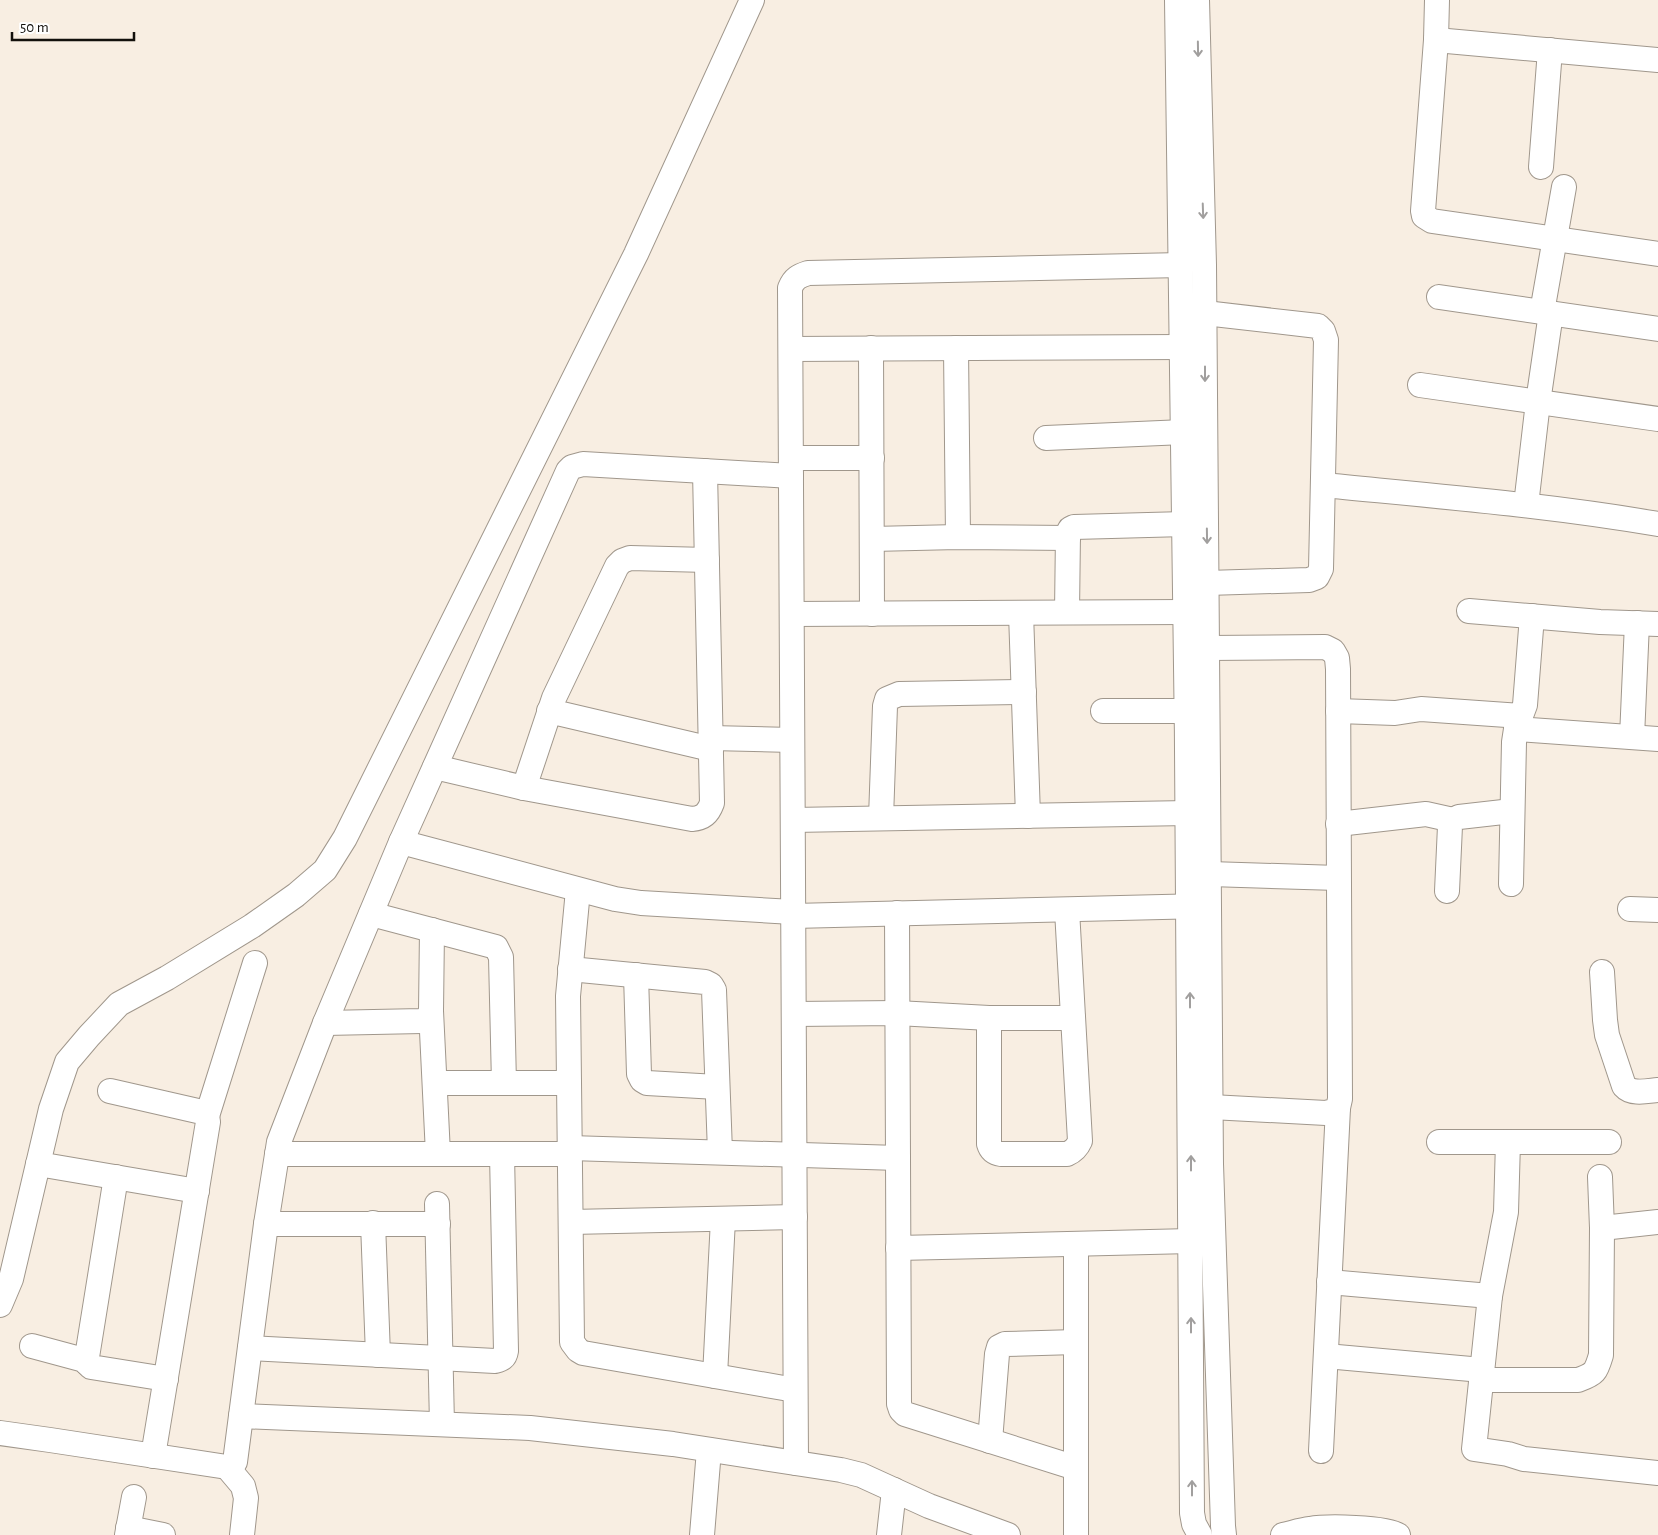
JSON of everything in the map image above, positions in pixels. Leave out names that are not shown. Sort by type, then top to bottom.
[{"type":"street","points":[[0,1306],[11,1279],[51,1109],[67,1062],[88,1036],[119,1004],[167,978],[296,895],[325,870],[345,838],[636,254],[752,0]]},
{"type":"street","points":[[1177,0],[1188,813],[1199,874]]},
{"type":"street","points":[[1196,0],[1205,313],[1208,648],[1199,874],[1191,1241],[1192,1513],[1194,1524],[1200,1535]]},
{"type":"street","points":[[1437,0],[1424,216],[1432,221],[1658,254]]},
{"type":"street","points":[[1436,40],[1658,60]]},
{"type":"street","points":[[1540,166],[1550,50]]},
{"type":"street","points":[[1526,505],[1554,239],[1564,187]]},
{"type":"street","points":[[796,1463],[790,288],[793,281],[799,275],[808,273],[1182,266]]},
{"type":"street","points":[[1440,298],[1658,329]]},
{"type":"street","points":[[1205,313],[1318,326],[1324,331],[1326,340],[1321,569],[1317,577],[1309,580],[1207,583]]},
{"type":"street","points":[[790,349],[1182,347]]},
{"type":"street","points":[[872,348],[872,614]]},
{"type":"street","points":[[956,348],[958,537]]},
{"type":"street","points":[[1420,385],[1658,420]]},
{"type":"street","points":[[1046,438],[1184,432]]},
{"type":"street","points":[[0,1433],[227,1467],[232,1466],[235,1462],[266,1224],[279,1142],[325,1024],[401,842],[568,471],[572,467],[583,464],[705,471],[791,467],[872,458]]},
{"type":"street","points":[[435,766],[524,788],[692,819],[701,818],[709,811],[712,803],[705,471]]},
{"type":"street","points":[[1323,485],[1526,505],[1594,513],[1658,524]]},
{"type":"street","points":[[1067,612],[1068,533],[1070,529],[1074,527],[1184,524]]},
{"type":"street","points":[[872,539],[958,537],[1068,538]]},
{"type":"street","points":[[524,788],[549,711],[617,566],[622,561],[637,557],[707,560]]},
{"type":"street","points":[[1469,611],[1648,624],[1632,737]]},
{"type":"street","points":[[792,614],[1186,612]]},
{"type":"street","points":[[1021,613],[1028,816]]},
{"type":"street","points":[[1511,884],[1512,811],[1518,722],[1525,706],[1532,616]]},
{"type":"street","points":[[1208,648],[1325,647],[1334,651],[1337,658],[1340,1099],[1338,1108],[1321,1452]]},
{"type":"street","points":[[881,818],[884,706],[888,699],[899,694],[1024,692]]},
{"type":"street","points":[[1338,711],[1396,713],[1421,709],[1658,739]]},
{"type":"street","points":[[549,711],[711,743],[792,740]]},
{"type":"street","points":[[1104,711],[1187,711]]},
{"type":"street","points":[[1448,891],[1450,826],[1453,820],[1459,817],[1512,811]]},
{"type":"street","points":[[793,820],[1188,813]]},
{"type":"street","points":[[1338,824],[1426,814],[1453,820]]},
{"type":"street","points":[[401,842],[578,890],[641,904],[793,914],[1199,906]]},
{"type":"street","points":[[1199,874],[1338,878]]},
{"type":"street","points":[[578,890],[570,969],[568,1014],[572,1342],[574,1347],[583,1352],[795,1390]]},
{"type":"street","points":[[1199,906],[1210,1107],[1224,1535]]},
{"type":"street","points":[[1630,909],[1658,910]]},
{"type":"street","points":[[989,1018],[989,1144],[991,1150],[995,1153],[1011,1154],[1067,1154],[1072,1152],[1078,1148],[1080,1141],[1067,910]]},
{"type":"street","points":[[897,913],[899,1404],[905,1414],[1076,1468]]},
{"type":"street","points":[[371,914],[491,944],[496,947],[501,957],[504,1083]]},
{"type":"street","points":[[432,930],[431,1010],[438,1154]]},
{"type":"street","points":[[153,1456],[208,1122],[207,1116],[255,963]]},
{"type":"street","points":[[570,969],[705,982],[711,985],[714,990],[720,1152]]},
{"type":"street","points":[[1602,972],[1607,1035],[1624,1086],[1634,1092],[1658,1090]]},
{"type":"street","points":[[636,975],[639,1074],[642,1080],[647,1084],[717,1087]]},
{"type":"street","points":[[325,1024],[422,1021],[427,1019],[431,1010]]},
{"type":"street","points":[[794,1014],[897,1013],[989,1018],[1073,1018]]},
{"type":"street","points":[[435,1082],[568,1084]]},
{"type":"street","points":[[110,1091],[202,1112],[207,1116]]},
{"type":"street","points":[[1210,1107],[1326,1113],[1338,1108]]},
{"type":"street","points":[[1439,1142],[1609,1142]]},
{"type":"street","points":[[1508,1142],[1506,1212],[1490,1296],[1474,1449],[1508,1454],[1524,1459],[1658,1473]]},
{"type":"street","points":[[277,1154],[502,1154],[570,1151],[720,1152],[898,1158]]},
{"type":"street","points":[[250,1348],[501,1360],[505,1356],[506,1351],[502,1154]]},
{"type":"street","points":[[38,1164],[197,1190]]},
{"type":"street","points":[[87,1363],[86,1357],[116,1177]]},
{"type":"street","points":[[1326,1356],[1482,1375],[1578,1380],[1591,1376],[1598,1367],[1601,1355],[1602,1228],[1600,1177]]},
{"type":"street","points":[[266,1224],[374,1223],[437,1214],[442,1424]]},
{"type":"street","points":[[571,1222],[795,1217]]},
{"type":"street","points":[[715,1376],[723,1218]]},
{"type":"street","points":[[1602,1228],[1658,1222]]},
{"type":"street","points":[[374,1223],[378,1355]]},
{"type":"street","points":[[898,1248],[1191,1241]]},
{"type":"street","points":[[1076,1244],[1076,1535]]},
{"type":"street","points":[[1329,1282],[1490,1296]]},
{"type":"street","points":[[990,1441],[999,1348],[1005,1344],[1076,1342]]},
{"type":"street","points":[[32,1346],[84,1360],[91,1367],[166,1379]]},
{"type":"street","points":[[241,1416],[530,1428],[709,1450],[796,1463],[860,1475],[973,1529],[1008,1535]]},
{"type":"street","points":[[702,1535],[709,1450]]},
{"type":"street","points":[[227,1467],[246,1492],[242,1535]]},
{"type":"street","points":[[889,1535],[894,1490]]},
{"type":"street","points":[[134,1497],[127,1531],[163,1535]]},
{"type":"street","points":[[1283,1535],[1310,1528],[1327,1527],[1389,1530],[1398,1535]]}]
